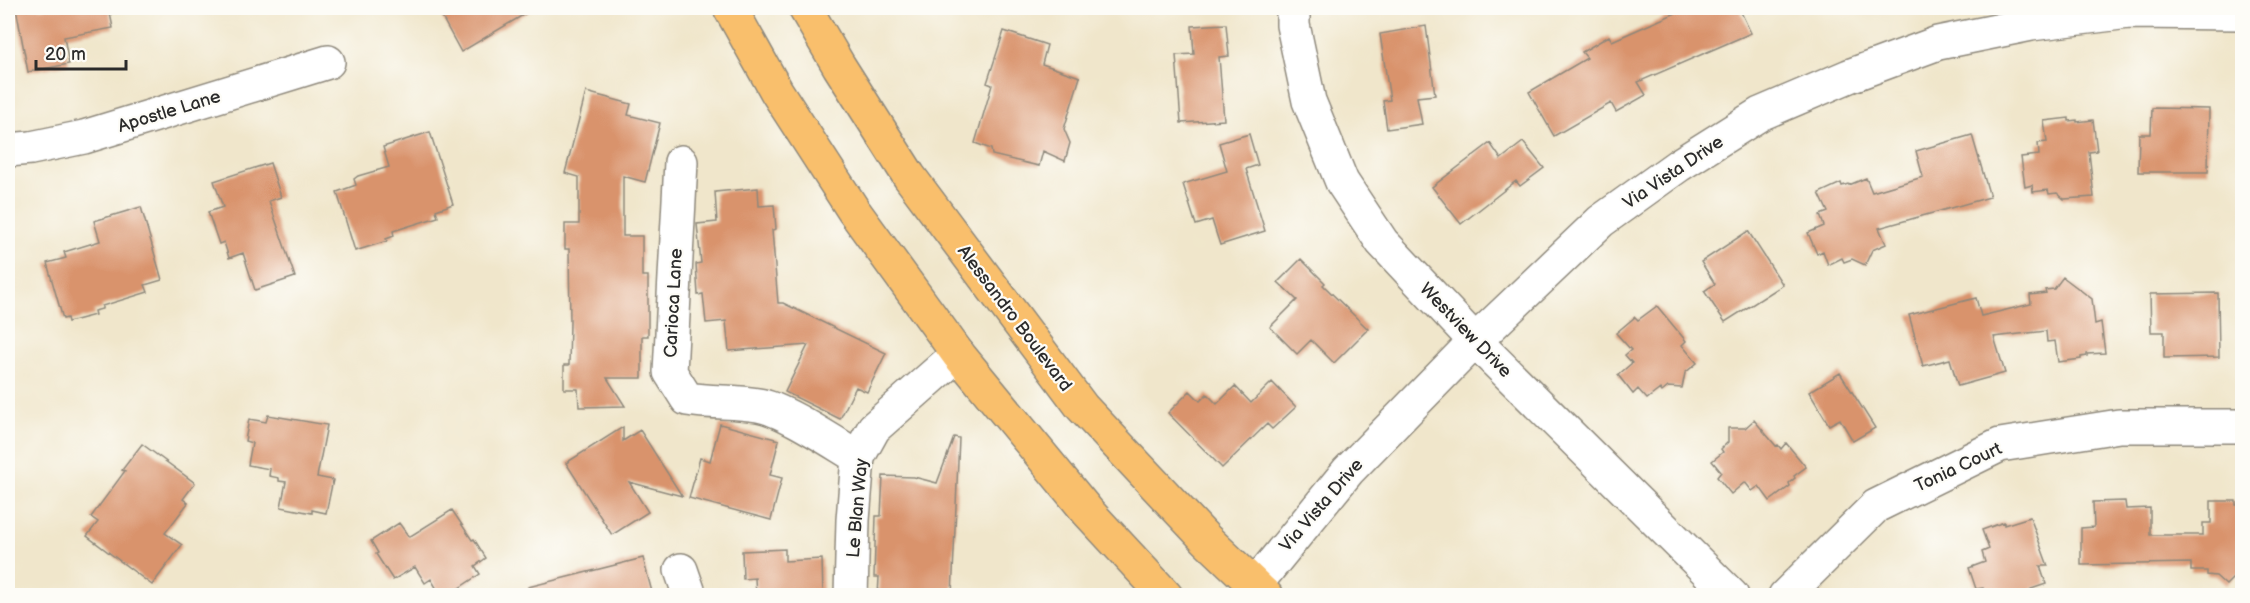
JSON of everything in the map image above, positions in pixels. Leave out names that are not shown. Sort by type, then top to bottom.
[{"type":"main road","points":[[730,8],[777,92],[854,211],[958,354],[1088,512],[1166,596]]},
{"type":"main road","name":"Alessandro Boulevard","points":[[805,8],[909,176],[1082,406],[1255,592]]},
{"type":"street","name":"Westview Drive","points":[[1293,8],[1293,25],[1309,101],[1342,182],[1382,242],[1475,341],[1732,596]]},
{"type":"street","name":"Via Vista Drive","points":[[1255,592],[1348,471],[1475,341],[1601,221],[1679,165],[1760,114],[1849,76],[1938,43],[2031,24],[2129,10],[2242,13]]},
{"type":"street","name":"Apostle Lane","points":[[8,150],[31,148],[84,137],[328,62]]},
{"type":"street","name":"Carioca Lane","points":[[681,162],[669,372],[687,399],[758,405],[775,410],[858,457]]},
{"type":"street","name":"Le Blan Way","points":[[851,596],[858,457],[874,428],[958,354]]},
{"type":"street","name":"Tonia Court","points":[[1785,596],[1876,506],[2000,445],[2119,426],[2242,426]]},
{"type":"building","points":[[16,8],[109,8],[113,28],[64,37],[69,64],[28,72]]},
{"type":"building","points":[[437,8],[535,8],[461,52]]},
{"type":"building","points":[[1687,8],[1739,8],[1751,33],[1638,82],[1646,95],[1616,112],[1611,103],[1554,136],[1529,92],[1587,58],[1582,52],[1609,36],[1612,41]]},
{"type":"building","points":[[1226,24],[1229,56],[1219,57],[1224,120],[1181,123],[1176,55],[1194,54],[1192,26]]},
{"type":"building","points":[[1426,26],[1435,95],[1417,97],[1422,124],[1387,129],[1383,101],[1390,100],[1380,34]]},
{"type":"building","points":[[1004,31],[1047,45],[1042,64],[1080,77],[1064,129],[1070,143],[1065,161],[1043,151],[1039,166],[992,155],[991,149],[975,143],[992,85],[987,83]]},
{"type":"building","points":[[586,92],[631,104],[628,115],[660,123],[645,182],[623,176],[623,236],[642,236],[642,276],[648,276],[648,336],[642,336],[642,378],[607,378],[625,406],[579,407],[578,389],[564,389],[564,365],[569,365],[570,322],[569,249],[565,249],[565,224],[579,224],[579,177],[565,173]]},
{"type":"building","points":[[2152,108],[2209,109],[2208,172],[2138,172],[2139,134],[2151,134]]},
{"type":"building","points":[[2069,118],[2069,121],[2077,120],[2077,122],[2093,120],[2097,151],[2089,152],[2094,197],[2064,199],[2057,193],[2049,194],[2048,190],[2033,192],[2032,185],[2025,187],[2021,157],[2039,155],[2038,143],[2047,142],[2044,121]]},
{"type":"building","points":[[430,132],[453,204],[436,210],[438,217],[393,231],[394,236],[386,239],[387,241],[355,251],[337,192],[356,185],[354,179],[358,176],[389,167],[383,147]]},
{"type":"building","points":[[1249,134],[1258,165],[1246,169],[1265,231],[1220,245],[1212,220],[1196,225],[1183,184],[1227,171],[1219,143]]},
{"type":"building","points":[[1972,135],[1990,197],[1879,228],[1886,244],[1872,250],[1865,265],[1852,259],[1844,262],[1842,258],[1828,265],[1823,251],[1817,254],[1808,233],[1824,226],[1820,215],[1828,212],[1819,193],[1841,183],[1842,186],[1849,185],[1866,178],[1872,192],[1923,177],[1916,151]]},
{"type":"building","points":[[1523,142],[1544,168],[1520,186],[1516,181],[1461,224],[1432,187],[1490,143],[1501,159]]},
{"type":"building","points":[[270,163],[281,197],[269,201],[295,277],[255,290],[243,253],[229,258],[224,242],[219,244],[208,212],[223,207],[214,181]]},
{"type":"building","points":[[758,188],[759,206],[774,205],[776,229],[772,230],[778,303],[783,303],[886,353],[867,392],[856,387],[840,419],[785,392],[808,345],[729,351],[726,321],[706,323],[703,294],[698,295],[696,264],[701,263],[697,224],[717,222],[715,192]]},
{"type":"building","points":[[141,207],[162,280],[145,285],[148,292],[102,306],[102,309],[94,311],[95,315],[68,322],[67,318],[63,319],[47,263],[66,258],[64,252],[100,241],[94,221]]},
{"type":"building","points":[[1748,231],[1783,285],[1725,322],[1704,291],[1715,284],[1701,262]]},
{"type":"building","points":[[1301,259],[1325,283],[1323,285],[1368,329],[1334,363],[1311,340],[1297,354],[1270,327],[1297,300],[1278,282]]},
{"type":"building","points":[[2063,277],[2092,299],[2095,324],[2101,322],[2105,353],[2087,354],[2081,359],[2058,362],[2055,341],[2047,342],[2046,331],[1994,337],[2005,373],[1958,386],[1950,359],[1923,366],[1909,315],[1976,298],[1981,316],[2031,304],[2030,295],[2046,293],[2045,290],[2054,289]]},
{"type":"building","points":[[2218,293],[2219,357],[2164,358],[2164,332],[2151,332],[2150,294]]},
{"type":"building","points":[[1657,306],[1686,341],[1682,345],[1697,363],[1685,373],[1682,388],[1668,387],[1662,392],[1660,389],[1647,399],[1638,389],[1633,394],[1618,375],[1632,363],[1625,355],[1631,350],[1616,333],[1635,317],[1638,320]]},
{"type":"building","points":[[1840,373],[1875,428],[1853,441],[1840,419],[1829,425],[1809,392]]},
{"type":"building","points":[[1272,382],[1296,407],[1272,429],[1267,424],[1222,468],[1168,413],[1190,391],[1200,401],[1207,394],[1217,404],[1235,386],[1251,403]]},
{"type":"building","points":[[268,415],[327,425],[317,477],[333,480],[326,513],[312,510],[312,513],[281,507],[286,482],[269,476],[270,469],[248,465],[252,443],[245,441],[249,419],[266,422]]},
{"type":"building","points":[[1754,420],[1776,446],[1778,445],[1781,449],[1786,443],[1806,467],[1794,476],[1795,478],[1789,483],[1790,486],[1770,501],[1759,486],[1752,491],[1745,482],[1731,494],[1717,477],[1721,472],[1712,461],[1723,452],[1721,449],[1728,442],[1728,428],[1745,428]]},
{"type":"building","points":[[720,424],[779,440],[770,475],[782,478],[771,520],[689,498],[700,458],[710,461]]},
{"type":"building","points":[[623,427],[623,441],[640,430],[682,496],[629,482],[648,512],[612,535],[566,463]]},
{"type":"building","points":[[954,437],[959,438],[952,596],[878,596],[879,577],[874,577],[876,516],[881,516],[883,476],[914,477],[937,483]]},
{"type":"building","points":[[142,444],[195,483],[183,499],[188,503],[165,533],[182,545],[152,585],[87,536],[98,522],[91,517]]},
{"type":"building","points":[[2125,501],[2126,509],[2150,508],[2150,535],[2203,535],[2203,523],[2211,523],[2211,501],[2236,501],[2236,505],[2242,505],[2242,575],[2236,575],[2226,585],[2216,576],[2207,575],[2207,571],[2191,571],[2191,563],[2081,565],[2081,528],[2094,527],[2093,502]]},
{"type":"building","points":[[452,510],[486,558],[475,566],[480,574],[447,596],[441,596],[431,579],[425,583],[415,567],[393,580],[376,554],[378,553],[371,541],[399,523],[409,537]]},
{"type":"building","points":[[2030,517],[2048,566],[2040,566],[2046,584],[2031,589],[2028,596],[1986,596],[1983,588],[1976,589],[1969,568],[1985,562],[1982,552],[1989,549],[1982,530],[2004,522],[2004,525]]},
{"type":"building","points":[[785,549],[785,561],[822,559],[823,596],[756,596],[755,578],[743,579],[742,551]]},
{"type":"building","points":[[643,558],[653,596],[529,596],[528,587]]}]
